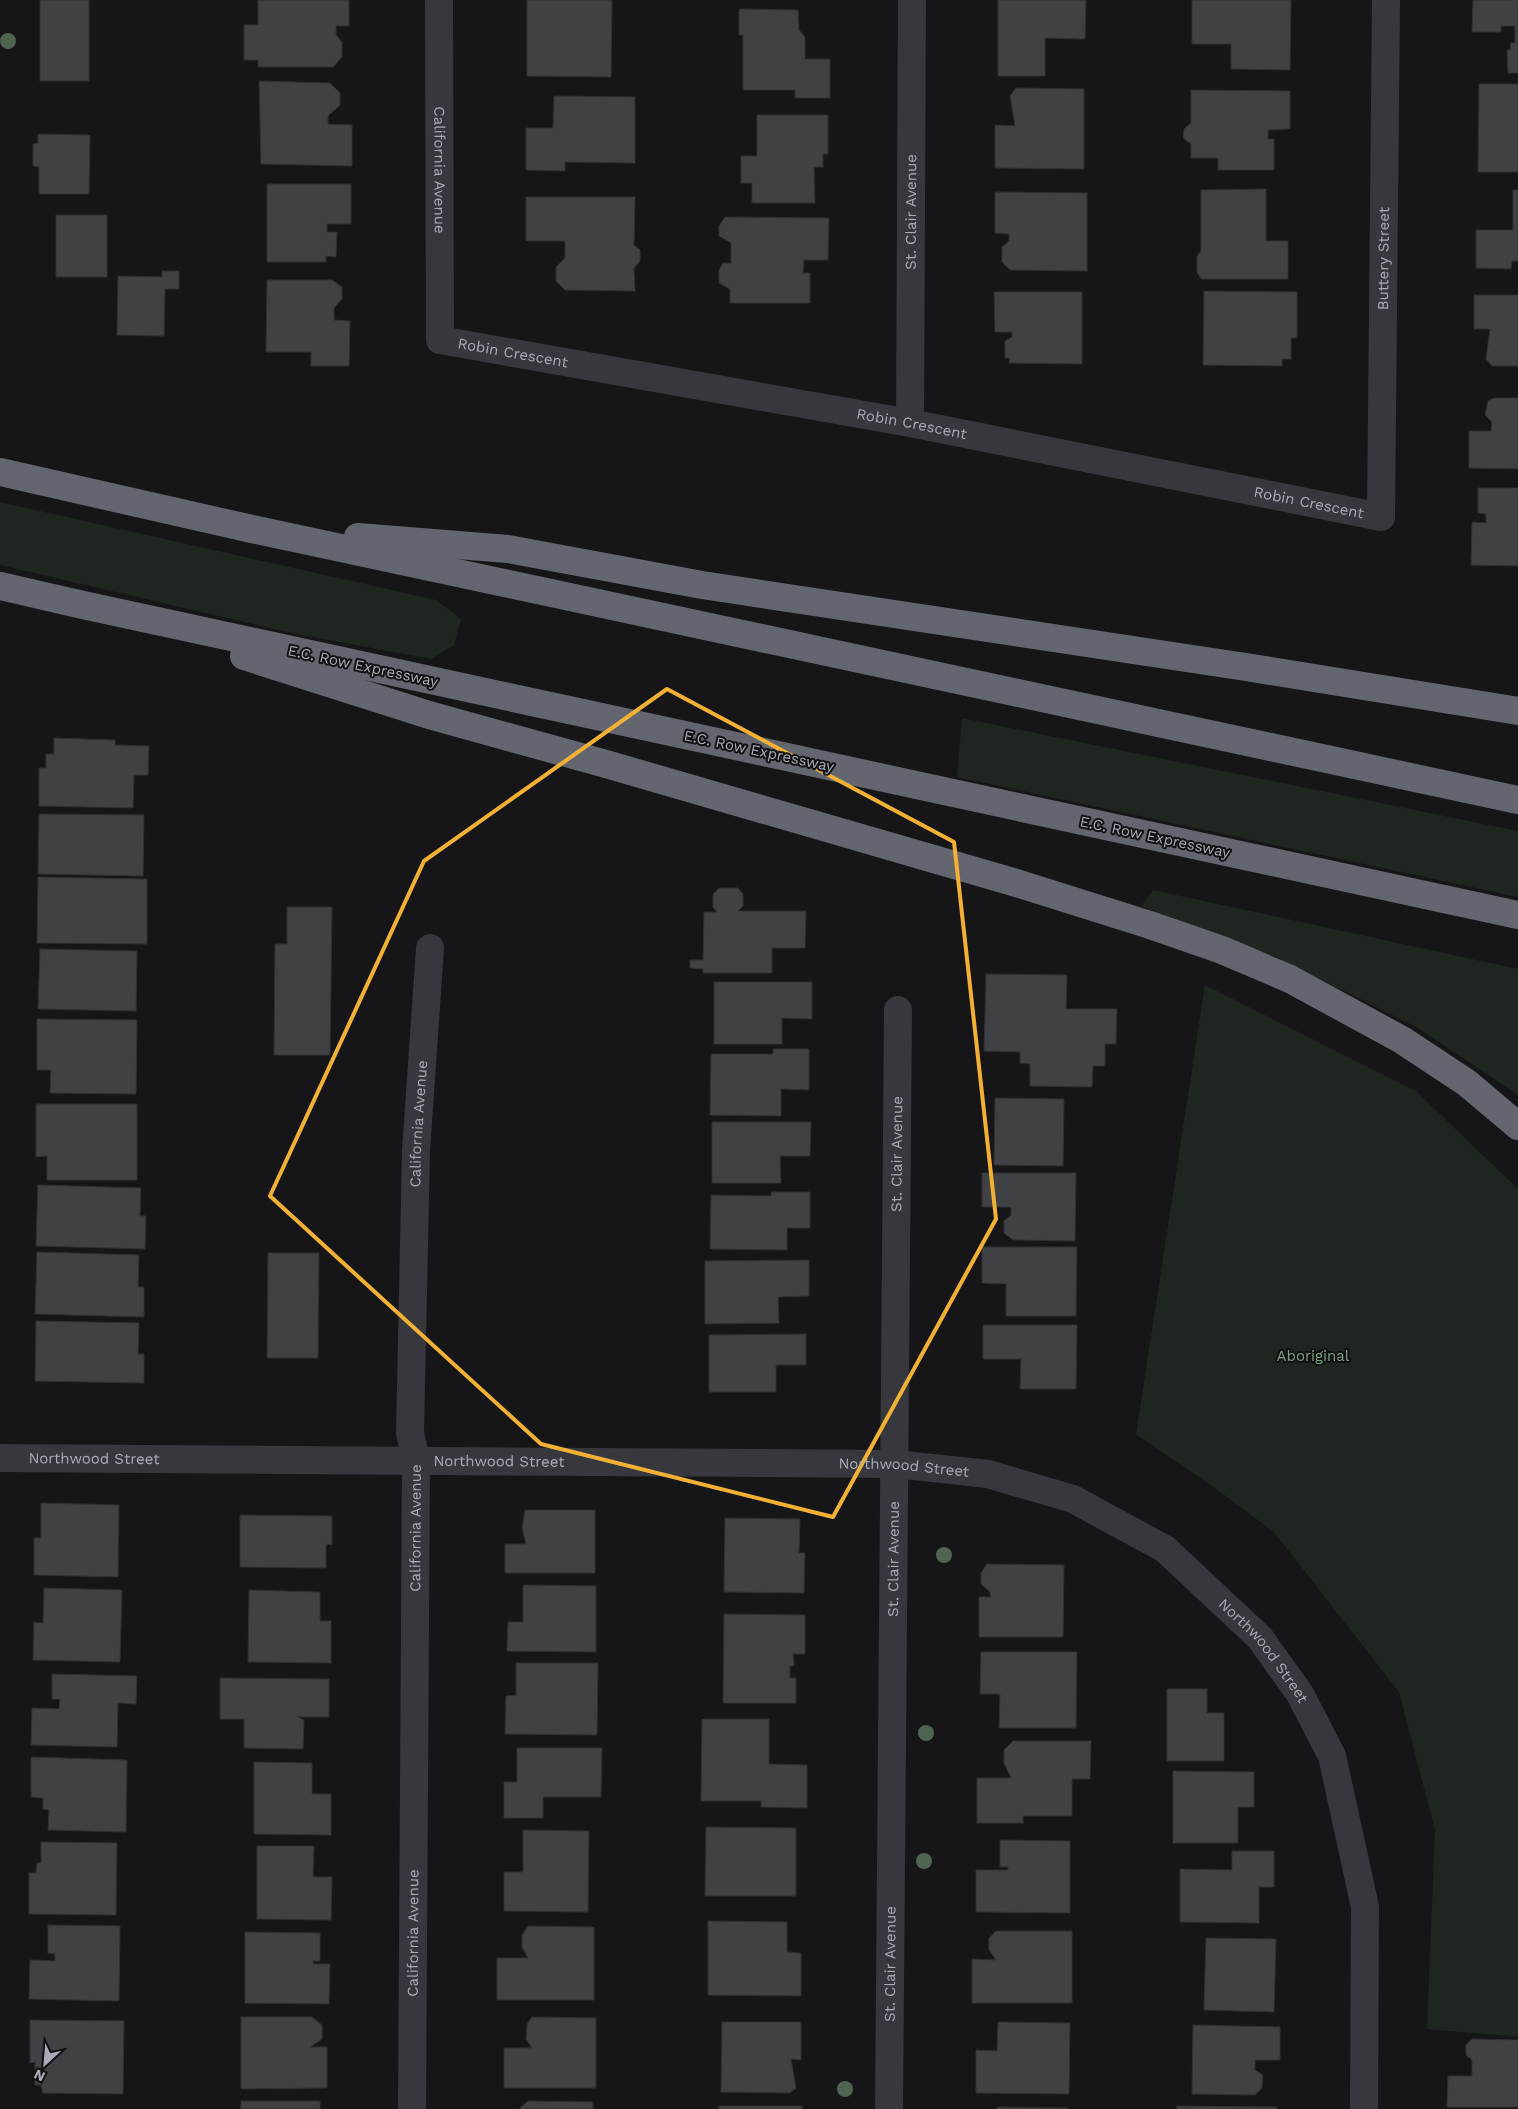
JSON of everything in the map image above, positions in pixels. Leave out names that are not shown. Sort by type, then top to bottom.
[{"type":"highway","points":[[0,472],[252,529],[1518,800]]},
{"type":"highway","points":[[252,529],[508,549],[702,585],[1246,667],[1518,711]]},
{"type":"highway","name":"E.C. Row Expressway","points":[[0,586],[83,606],[1518,915]]},
{"type":"highway","points":[[83,606],[429,715],[606,764],[1013,882],[1222,950],[1290,979],[1402,1040],[1467,1083],[1518,1126]]},
{"type":"street","name":"California Avenue","points":[[439,0],[440,340]]},
{"type":"street","name":"St. Clair Avenue","points":[[910,423],[912,0]]},
{"type":"street","name":"Buttery Street","points":[[1381,518],[1386,0]]},
{"type":"street","name":"Robin Crescent","points":[[440,340],[910,423],[1381,518]]},
{"type":"street","name":"California Avenue","points":[[412,2109],[416,1460],[410,1433],[416,1151],[430,948]]},
{"type":"street","name":"St. Clair Avenue","points":[[889,2109],[898,1010]]},
{"type":"street","name":"Northwood Street","points":[[0,1458],[895,1464],[988,1474],[1074,1499],[1164,1549],[1260,1638],[1300,1694],[1332,1756],[1365,1907],[1364,2109]]},
{"type":"highlighted area","points":[[667,689],[954,842],[996,1219],[833,1517],[541,1444],[270,1196],[424,861]]},
{"type":"green space","points":[[0,502],[436,600],[461,619],[454,645],[432,659],[296,634],[0,565]]},
{"type":"green space","points":[[962,718],[1518,831],[1518,897],[957,777]]},
{"type":"green space","points":[[1153,890],[1518,969],[1518,1095],[1416,1027],[1274,956],[1141,906]]},
{"type":"green space","name":"Aboriginal","points":[[1205,985],[1416,1091],[1518,1189],[1518,2037],[1427,2029],[1435,1830],[1399,1692],[1274,1532],[1219,1491],[1136,1434]]},
{"type":"building","points":[[40,0],[89,0],[89,81],[40,81]]},
{"type":"building","points":[[258,0],[349,0],[349,26],[336,26],[336,35],[342,42],[342,57],[333,67],[258,67],[258,60],[244,60],[244,25],[258,25]]},
{"type":"building","points":[[527,0],[612,0],[611,77],[527,76]]},
{"type":"building","points":[[998,0],[1086,0],[1085,39],[1045,38],[1045,76],[998,76]]},
{"type":"building","points":[[1192,0],[1291,0],[1290,70],[1231,69],[1231,44],[1192,44]]},
{"type":"building","points":[[1473,0],[1518,0],[1518,73],[1508,73],[1507,50],[1510,50],[1511,43],[1515,43],[1515,26],[1501,26],[1501,32],[1472,32]]},
{"type":"building","points":[[739,9],[798,10],[799,30],[805,37],[805,59],[830,59],[830,98],[795,98],[795,90],[743,90],[743,35],[739,35]]},
{"type":"building","points":[[259,81],[330,83],[340,93],[340,105],[328,116],[328,124],[352,125],[352,166],[261,164]]},
{"type":"building","points":[[1479,84],[1518,84],[1518,172],[1478,172]]},
{"type":"building","points":[[1016,88],[1084,89],[1084,169],[995,168],[995,125],[1015,126],[1010,96]]},
{"type":"building","points":[[1191,90],[1290,91],[1290,129],[1268,130],[1268,139],[1274,139],[1274,170],[1218,170],[1218,158],[1191,158],[1191,144],[1183,138],[1184,129],[1191,123]]},
{"type":"building","points":[[554,96],[635,97],[635,163],[565,162],[565,171],[526,170],[526,128],[553,128]]},
{"type":"building","points":[[757,115],[828,115],[828,154],[823,154],[823,167],[814,167],[815,203],[752,203],[752,183],[741,183],[741,156],[757,156]]},
{"type":"building","points":[[38,134],[90,135],[89,194],[39,194],[39,167],[33,166],[33,144],[38,143]]},
{"type":"building","points":[[267,184],[351,184],[351,224],[327,224],[327,232],[337,232],[336,257],[326,256],[326,262],[267,262]]},
{"type":"building","points":[[1266,189],[1266,241],[1288,241],[1288,279],[1201,279],[1197,272],[1197,256],[1201,251],[1201,190]]},
{"type":"building","points":[[1513,190],[1518,190],[1518,261],[1512,261],[1511,269],[1476,268],[1476,230],[1513,230]]},
{"type":"building","points":[[995,192],[1087,193],[1087,271],[1010,270],[1002,262],[1002,247],[1009,241],[1009,234],[995,233]]},
{"type":"building","points":[[526,197],[635,197],[634,245],[640,250],[640,261],[634,268],[635,291],[565,290],[556,281],[556,267],[565,258],[565,241],[526,241]]},
{"type":"building","points":[[56,215],[107,215],[107,277],[56,277]]},
{"type":"building","points":[[725,217],[829,218],[828,260],[804,260],[803,273],[810,273],[810,303],[730,303],[730,289],[719,283],[719,270],[723,263],[731,263],[731,243],[719,236],[719,226]]},
{"type":"building","points":[[162,271],[179,271],[179,289],[165,289],[164,336],[117,335],[118,276],[162,277]]},
{"type":"building","points":[[267,280],[332,280],[342,287],[342,299],[334,308],[334,320],[350,321],[349,366],[311,366],[311,352],[266,352]]},
{"type":"building","points":[[1204,291],[1297,292],[1297,338],[1291,338],[1291,359],[1282,359],[1282,366],[1203,365]]},
{"type":"building","points":[[994,292],[1082,292],[1082,364],[1009,363],[1010,358],[1005,358],[1005,341],[1012,337],[1012,332],[995,332]]},
{"type":"building","points":[[1474,295],[1518,295],[1518,366],[1492,366],[1486,359],[1490,329],[1474,329]]},
{"type":"building","points":[[1494,398],[1518,398],[1518,469],[1469,468],[1469,431],[1491,431],[1492,422],[1485,415],[1488,401]]},
{"type":"building","points":[[1478,488],[1518,488],[1518,566],[1471,565],[1472,522],[1486,523],[1486,514],[1478,513]]},
{"type":"building","points":[[54,738],[115,740],[115,745],[149,746],[148,775],[134,775],[133,808],[39,806],[39,768],[46,768],[46,754],[54,754]]},
{"type":"building","points":[[39,814],[144,815],[143,876],[38,874]]},
{"type":"building","points":[[38,877],[147,879],[147,944],[37,943]]},
{"type":"building","points":[[719,888],[738,888],[743,894],[743,906],[738,911],[806,911],[805,948],[772,948],[772,973],[703,973],[703,969],[690,968],[690,960],[703,960],[704,912],[717,912],[713,907],[713,894]]},
{"type":"building","points":[[287,907],[332,907],[330,1055],[274,1055],[275,944],[287,944]]},
{"type":"building","points":[[40,949],[137,951],[136,1011],[38,1009]]},
{"type":"building","points":[[986,974],[1067,975],[1066,1009],[1117,1009],[1116,1044],[1105,1044],[1105,1066],[1093,1066],[1092,1087],[1030,1086],[1030,1064],[1020,1063],[1020,1052],[984,1051]]},
{"type":"building","points":[[714,982],[812,982],[812,1019],[782,1018],[782,1044],[714,1044]]},
{"type":"building","points":[[37,1019],[137,1020],[136,1094],[50,1093],[51,1070],[37,1070]]},
{"type":"building","points":[[773,1049],[809,1049],[809,1090],[781,1089],[781,1116],[710,1115],[711,1054],[773,1054]]},
{"type":"building","points":[[995,1098],[1064,1099],[1063,1166],[994,1165]]},
{"type":"building","points":[[36,1104],[137,1104],[137,1180],[47,1180],[47,1156],[36,1157]]},
{"type":"building","points":[[712,1122],[811,1122],[810,1156],[780,1156],[781,1183],[712,1183]]},
{"type":"building","points":[[982,1173],[1076,1173],[1075,1241],[1013,1240],[1004,1233],[1004,1221],[1011,1215],[1011,1207],[982,1207]]},
{"type":"building","points":[[38,1185],[141,1188],[140,1216],[146,1216],[145,1249],[36,1246]]},
{"type":"building","points":[[771,1192],[810,1192],[810,1228],[787,1228],[787,1250],[710,1249],[711,1195],[771,1196]]},
{"type":"building","points":[[982,1247],[1077,1247],[1076,1316],[1006,1316],[1006,1284],[982,1283]]},
{"type":"building","points":[[37,1252],[139,1255],[138,1287],[144,1287],[144,1317],[35,1314]]},
{"type":"building","points":[[268,1253],[319,1253],[318,1358],[267,1358]]},
{"type":"building","points":[[809,1260],[809,1296],[778,1297],[779,1323],[705,1324],[705,1261]]},
{"type":"building","points":[[36,1321],[139,1323],[138,1354],[144,1354],[144,1383],[35,1381]]},
{"type":"building","points":[[983,1325],[1077,1325],[1076,1389],[1020,1389],[1021,1359],[983,1359]]},
{"type":"building","points":[[806,1334],[806,1365],[776,1365],[776,1392],[709,1392],[709,1335]]},
{"type":"building","points":[[41,1503],[119,1505],[118,1577],[34,1575],[34,1538],[41,1538]]},
{"type":"building","points":[[525,1510],[595,1510],[595,1573],[505,1573],[505,1544],[526,1544],[522,1528]]},
{"type":"building","points":[[240,1515],[332,1516],[332,1545],[326,1544],[326,1568],[240,1567]]},
{"type":"building","points":[[725,1518],[800,1519],[799,1553],[805,1553],[804,1593],[724,1592]]},
{"type":"building","points":[[987,1564],[1064,1565],[1063,1637],[979,1637],[979,1597],[991,1597],[990,1592],[981,1584],[981,1573]]},
{"type":"building","points":[[523,1585],[596,1586],[596,1652],[507,1651],[508,1622],[523,1622]]},
{"type":"building","points":[[44,1588],[122,1590],[120,1662],[33,1660],[34,1622],[43,1623]]},
{"type":"building","points":[[249,1590],[320,1592],[320,1621],[331,1621],[331,1663],[248,1662]]},
{"type":"building","points":[[724,1614],[805,1615],[805,1654],[793,1654],[794,1666],[790,1666],[790,1678],[796,1678],[796,1703],[723,1703]]},
{"type":"building","points":[[981,1652],[1077,1652],[1076,1728],[999,1728],[1000,1694],[980,1694]]},
{"type":"building","points":[[516,1663],[598,1663],[597,1735],[505,1734],[506,1696],[516,1695]]},
{"type":"building","points":[[52,1674],[137,1676],[136,1704],[118,1703],[117,1747],[31,1745],[32,1708],[59,1709],[60,1699],[52,1699]]},
{"type":"building","points":[[220,1678],[329,1679],[329,1717],[297,1717],[304,1720],[303,1749],[244,1748],[244,1719],[220,1719]]},
{"type":"building","points":[[1167,1689],[1207,1689],[1207,1713],[1224,1713],[1224,1761],[1167,1761]]},
{"type":"building","points":[[702,1719],[769,1719],[769,1764],[807,1765],[807,1808],[761,1807],[761,1801],[701,1801]]},
{"type":"building","points":[[1013,1741],[1091,1741],[1090,1779],[1072,1779],[1072,1816],[1023,1816],[1023,1823],[977,1823],[977,1778],[1011,1778],[1004,1763],[1004,1750]]},
{"type":"building","points":[[517,1748],[602,1748],[601,1797],[543,1797],[543,1818],[504,1818],[504,1782],[517,1782]]},
{"type":"building","points":[[31,1757],[127,1760],[126,1832],[48,1830],[49,1810],[43,1809],[43,1798],[31,1797]]},
{"type":"building","points":[[254,1762],[312,1763],[312,1794],[331,1794],[331,1835],[254,1834]]},
{"type":"building","points":[[1173,1771],[1254,1772],[1254,1807],[1238,1807],[1238,1843],[1173,1843]]},
{"type":"building","points":[[706,1827],[796,1828],[796,1896],[705,1896]]},
{"type":"building","points":[[523,1830],[589,1831],[588,1912],[504,1911],[504,1872],[523,1872]]},
{"type":"building","points":[[1000,1840],[1070,1841],[1070,1913],[976,1912],[976,1870],[1008,1870],[1008,1867],[1000,1867]]},
{"type":"building","points":[[41,1842],[117,1843],[116,1915],[29,1914],[29,1873],[36,1873],[37,1863],[41,1863]]},
{"type":"building","points":[[257,1846],[314,1846],[313,1877],[332,1877],[331,1920],[257,1919]]},
{"type":"building","points":[[1232,1851],[1274,1851],[1274,1887],[1259,1887],[1259,1923],[1180,1922],[1180,1869],[1232,1870]]},
{"type":"building","points":[[708,1921],[787,1922],[787,1952],[801,1953],[801,1996],[708,1995]]},
{"type":"building","points":[[48,1925],[120,1926],[119,2001],[29,1999],[30,1960],[55,1961],[55,1954],[48,1953]]},
{"type":"building","points":[[528,1926],[594,1927],[594,2000],[497,2000],[497,1958],[528,1958],[522,1947],[522,1935]]},
{"type":"building","points":[[996,1931],[1072,1931],[1072,2003],[972,2003],[972,1959],[996,1960],[989,1950],[989,1938]]},
{"type":"building","points":[[245,1932],[320,1933],[320,1961],[313,1961],[313,1964],[330,1964],[329,2004],[245,2003]]},
{"type":"building","points":[[1206,1938],[1276,1939],[1274,2012],[1204,2010]]},
{"type":"building","points":[[241,2017],[312,2017],[322,2025],[322,2039],[310,2047],[327,2047],[327,2088],[241,2089]]},
{"type":"building","points":[[532,2017],[596,2018],[596,2088],[504,2088],[504,2048],[532,2048],[526,2039],[527,2024]]},
{"type":"building","points":[[30,2020],[124,2021],[123,2094],[43,2093],[41,2085],[35,2085],[35,2062],[30,2063]]},
{"type":"building","points":[[722,2022],[801,2022],[801,2060],[791,2059],[796,2088],[790,2093],[721,2092]]},
{"type":"building","points":[[998,2022],[1070,2023],[1069,2094],[976,2093],[976,2050],[997,2051]]},
{"type":"building","points":[[1193,2025],[1280,2027],[1280,2060],[1255,2060],[1255,2070],[1263,2075],[1262,2088],[1255,2095],[1192,2094]]},
{"type":"building","points":[[1472,2039],[1518,2040],[1518,2107],[1447,2107],[1448,2076],[1472,2076],[1472,2060],[1466,2055],[1466,2045]]},
{"type":"building","points":[[241,2101],[320,2101],[320,2109],[241,2109]]},
{"type":"building","points":[[528,2101],[593,2102],[593,2109],[519,2109]]},
{"type":"building","points":[[719,2106],[802,2106],[802,2109],[719,2109]]},
{"type":"building","points":[[1177,2106],[1277,2107],[1277,2109],[1177,2109]]},
{"type":"building","points":[[998,2107],[1067,2108],[1067,2109],[996,2109]]}]
